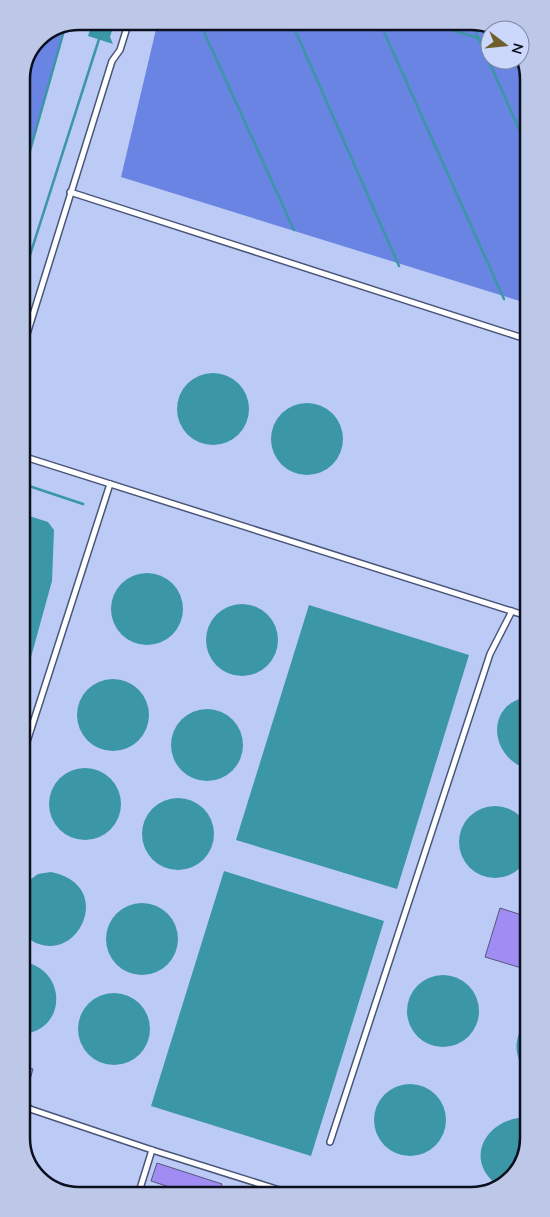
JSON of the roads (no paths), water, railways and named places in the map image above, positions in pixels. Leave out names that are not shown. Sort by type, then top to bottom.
[{"type":"lane","points":[[30,324],[112,61],[120,50],[126,30]]},
{"type":"lane","points":[[70,192],[520,337]]},
{"type":"lane","points":[[30,459],[520,614]]},
{"type":"lane","points":[[30,732],[110,484]]},
{"type":"lane","points":[[330,1142],[490,654],[512,611]]},
{"type":"lane","points":[[30,1109],[270,1187]]},
{"type":"lane","points":[[140,1187],[152,1150]]},
{"type":"waterway","points":[[203,30],[294,230]]},
{"type":"waterway","points":[[295,30],[399,266]]},
{"type":"waterway","points":[[383,30],[504,299]]},
{"type":"waterway","points":[[452,30],[480,39]]},
{"type":"waterway","points":[[475,30],[520,131]]},
{"type":"waterway","points":[[30,151],[63,33]]},
{"type":"waterway","points":[[30,255],[100,36]]},
{"type":"waterway","points":[[30,486],[83,504]]}]
